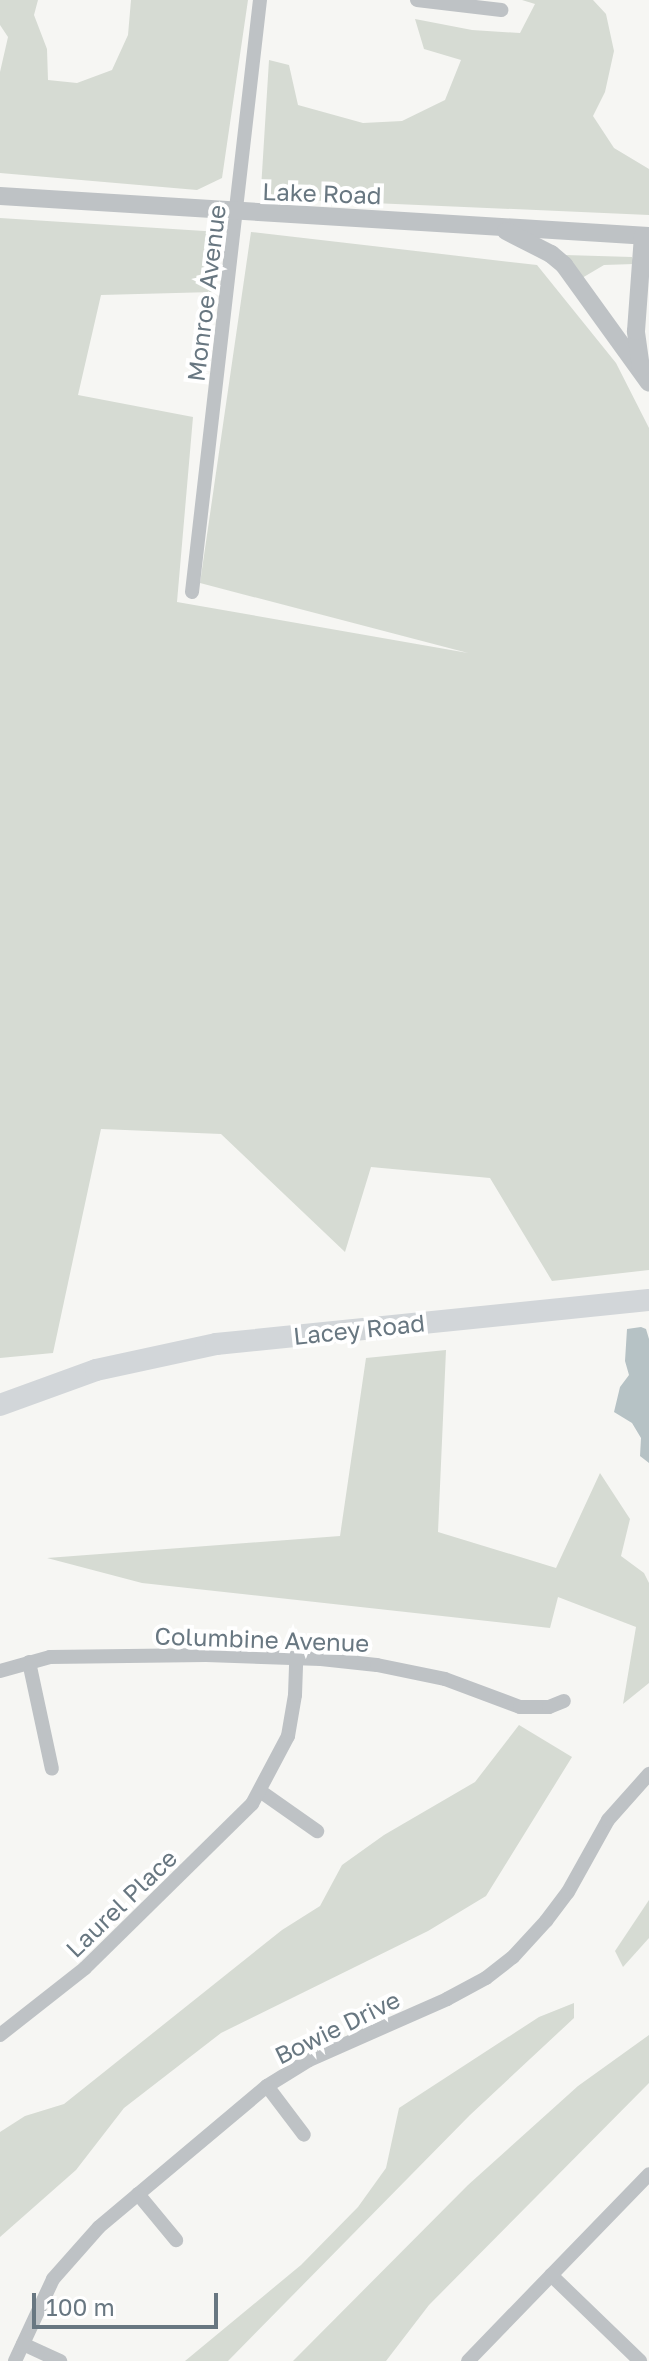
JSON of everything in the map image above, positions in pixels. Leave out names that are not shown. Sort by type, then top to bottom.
[{"type":"main road","name":"Lacey Road","points":[[0,1405],[136,1358],[230,1342],[649,1300]]},
{"type":"street","name":"Monroe Avenue","points":[[192,592],[238,214],[260,0]]},
{"type":"street","points":[[417,0],[501,10]]},
{"type":"street","name":"Lake Road","points":[[0,196],[238,214],[646,236],[636,331],[646,379]]},
{"type":"street","points":[[495,226],[551,254],[564,265],[646,379]]},
{"type":"street","name":"Columbine Avenue","points":[[0,1671],[50,1657],[296,1658],[377,1665],[445,1679],[520,1707],[538,1708],[564,1701]]},
{"type":"street","name":"Laurel Place","points":[[0,2035],[85,1968],[222,1837],[260,1791],[288,1736],[295,1695],[296,1658]]},
{"type":"street","points":[[29,1662],[52,1769]]},
{"type":"street","name":"Bowie Drive","points":[[15,2361],[53,2279],[73,2253],[267,2086],[309,2060],[447,1999],[486,1978],[513,1957],[568,1892],[608,1820],[649,1774]]},
{"type":"street","points":[[260,1791],[317,1831]]},
{"type":"street","points":[[267,2086],[304,2135]]},
{"type":"street","points":[[468,2361],[649,2174]]},
{"type":"street","points":[[138,2194],[176,2240]]},
{"type":"street","points":[[551,2275],[640,2361]]},
{"type":"street","points":[[23,2344],[60,2361]]},
{"type":"shaded area","points":[[0,0],[38,0],[34,15],[47,49],[48,80],[77,83],[112,70],[128,35],[131,0],[248,0],[222,178],[197,190],[0,173],[0,72],[8,37],[0,25]]},
{"type":"shaded area","points":[[522,0],[593,0],[606,14],[614,51],[605,92],[593,116],[614,148],[649,169],[649,215],[281,199],[261,189],[269,60],[289,65],[298,105],[363,123],[402,121],[445,100],[461,60],[424,49],[415,19],[472,30],[520,33],[535,4]]},
{"type":"shaded area","points":[[0,218],[220,232],[213,292],[101,295],[78,395],[193,417],[177,602],[468,653],[200,583],[251,232],[537,265],[616,363],[649,428],[649,1270],[552,1281],[490,1178],[371,1167],[345,1252],[221,1134],[101,1129],[53,1353],[0,1358]]},
{"type":"shaded area","points":[[565,255],[632,257],[634,264],[604,265],[582,278]]},
{"type":"shaded area","points":[[627,1329],[646,1329],[649,1339],[649,1463],[640,1456],[641,1438],[632,1423],[614,1412],[620,1387],[629,1375],[625,1361]]},
{"type":"shaded area","points":[[446,1350],[438,1532],[556,1568],[600,1473],[630,1519],[621,1556],[644,1573],[649,1583],[649,1683],[623,1704],[636,1627],[558,1597],[550,1628],[142,1583],[47,1558],[340,1536],[366,1358]]},
{"type":"shaded area","points":[[519,1725],[572,1757],[486,1896],[428,1931],[221,2033],[124,2108],[76,2170],[0,2237],[0,2132],[25,2116],[64,2104],[282,1930],[320,1906],[342,1865],[384,1835],[475,1782]]},
{"type":"shaded area","points":[[649,1900],[649,1938],[623,1967],[615,1951]]},
{"type":"shaded area","points":[[574,2003],[574,2018],[470,2115],[228,2361],[185,2361],[301,2265],[358,2207],[386,2168],[399,2108],[539,2017]]},
{"type":"shaded area","points":[[649,2035],[649,2083],[429,2305],[386,2361],[293,2361],[468,2185],[578,2086]]}]
